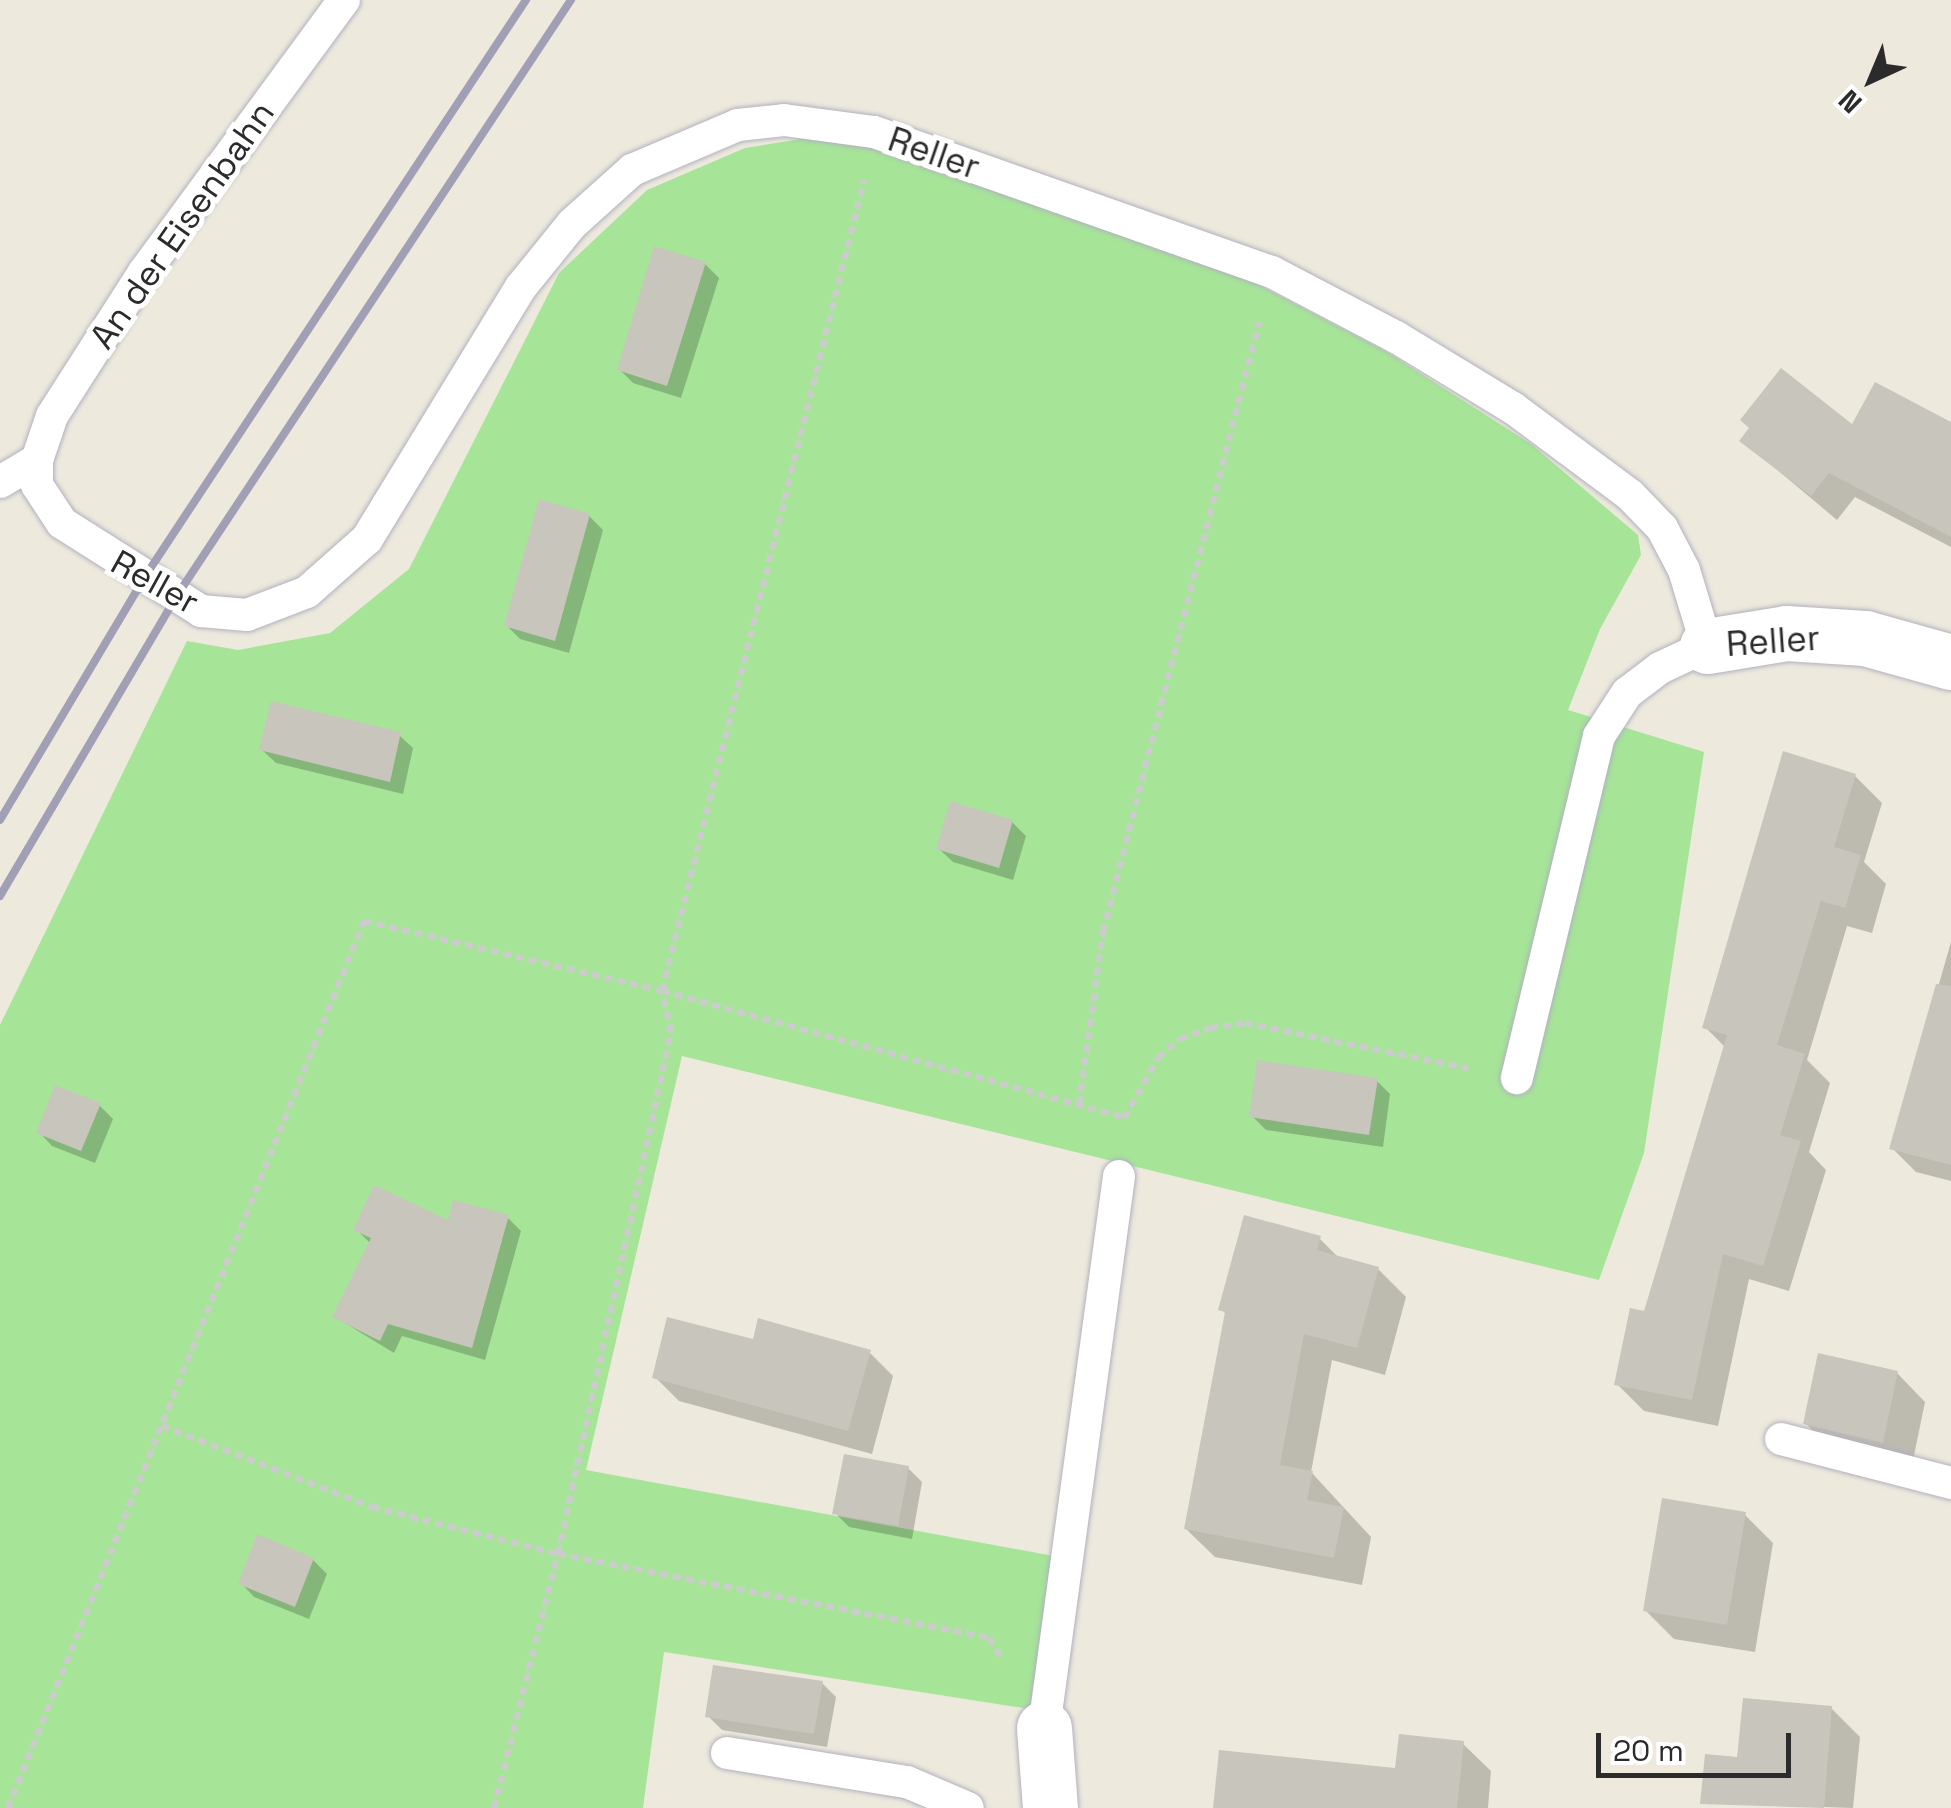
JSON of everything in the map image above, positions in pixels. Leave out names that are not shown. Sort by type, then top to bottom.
[{"type":"street","name":"Reller","points":[[1707,646],[1786,632],[1865,638],[1951,662]]},
{"type":"street","points":[[1044,1728],[1050,1808]]},
{"type":"lane","name":"An der Eisenbahn","points":[[37,460],[52,416],[144,272],[344,0]]},
{"type":"lane","name":"Reller","points":[[37,460],[45,505],[82,540],[144,578],[223,617],[278,606],[336,572],[367,540],[521,286],[608,189],[664,152],[738,125],[784,120],[874,132],[1272,272],[1396,336],[1513,408],[1630,495],[1662,528],[1684,570],[1707,646]]},
{"type":"lane","points":[[0,482],[37,460]]},
{"type":"lane","points":[[1518,1078],[1599,736],[1628,693],[1707,646]]},
{"type":"lane","points":[[1044,1728],[1119,1176]]},
{"type":"lane","points":[[1780,1440],[1951,1483]]},
{"type":"lane","points":[[726,1753],[907,1782],[968,1808]]},
{"type":"path","points":[[494,1808],[558,1554],[671,1032],[662,991],[840,296],[874,132]]},
{"type":"path","points":[[1079,1104],[1102,932],[1272,272]]},
{"type":"path","points":[[8,1808],[364,921],[662,991],[1124,1117]]},
{"type":"path","points":[[1119,1176],[1124,1117],[1158,1058],[1180,1039],[1245,1022],[1518,1078]]},
{"type":"path","points":[[162,1426],[372,1507],[558,1554],[988,1638],[1044,1728]]},
{"type":"green space","points":[[813,137],[876,146],[1255,283],[1387,352],[1531,444],[1638,535],[1641,555],[1600,629],[1568,710],[1704,752],[1644,1153],[1599,1280],[682,1056],[586,1470],[1054,1556],[1030,1709],[664,1652],[643,1808],[0,1808],[0,1025],[187,641],[238,650],[330,633],[409,569],[559,273],[647,190],[745,148]]},
{"type":"building","points":[[654,246],[706,262],[667,386],[617,370]]},
{"type":"building","points":[[1781,368],[1852,424],[1875,382],[1951,422],[1951,537],[1829,473],[1811,496],[1739,441],[1749,428],[1740,420]]},
{"type":"building","points":[[539,499],[590,514],[555,641],[504,626]]},
{"type":"building","points":[[271,701],[401,732],[390,782],[259,750]]},
{"type":"building","points":[[1783,751],[1856,774],[1834,847],[1861,855],[1845,908],[1821,901],[1777,1045],[1805,1054],[1780,1135],[1801,1141],[1763,1266],[1723,1254],[1692,1400],[1614,1385],[1630,1308],[1644,1311],[1727,1035],[1702,1028]]},
{"type":"building","points":[[950,801],[1013,820],[999,868],[936,849]]},
{"type":"building","points":[[1936,984],[1951,986],[1951,1165],[1889,1149]]},
{"type":"building","points":[[1257,1060],[1378,1078],[1369,1135],[1249,1117]]},
{"type":"building","points":[[55,1085],[101,1103],[81,1151],[36,1133]]},
{"type":"building","points":[[374,1185],[448,1220],[453,1200],[509,1215],[472,1348],[388,1324],[380,1341],[332,1317],[371,1238],[353,1230]]},
{"type":"building","points":[[1244,1215],[1321,1236],[1317,1250],[1379,1267],[1357,1348],[1304,1334],[1280,1465],[1313,1471],[1307,1500],[1344,1507],[1334,1558],[1184,1529],[1225,1312],[1218,1310]]},
{"type":"building","points":[[667,1317],[753,1339],[758,1318],[871,1350],[848,1431],[652,1378]]},
{"type":"building","points":[[1818,1353],[1898,1371],[1883,1443],[1803,1424]]},
{"type":"building","points":[[844,1454],[909,1466],[898,1526],[832,1514]]},
{"type":"building","points":[[1662,1498],[1746,1512],[1727,1625],[1643,1611]]},
{"type":"building","points":[[257,1534],[314,1558],[295,1607],[238,1584]]},
{"type":"building","points":[[713,1665],[823,1681],[814,1734],[705,1717]]},
{"type":"building","points":[[1743,1698],[1832,1706],[1824,1808],[1700,1804],[1705,1754],[1737,1757]]},
{"type":"building","points":[[1399,1734],[1464,1741],[1457,1808],[1213,1808],[1219,1750],[1395,1768]]},
{"type":"railway","points":[[0,820],[144,578],[526,0]]},
{"type":"railway","points":[[0,896],[176,597],[571,0]]}]
